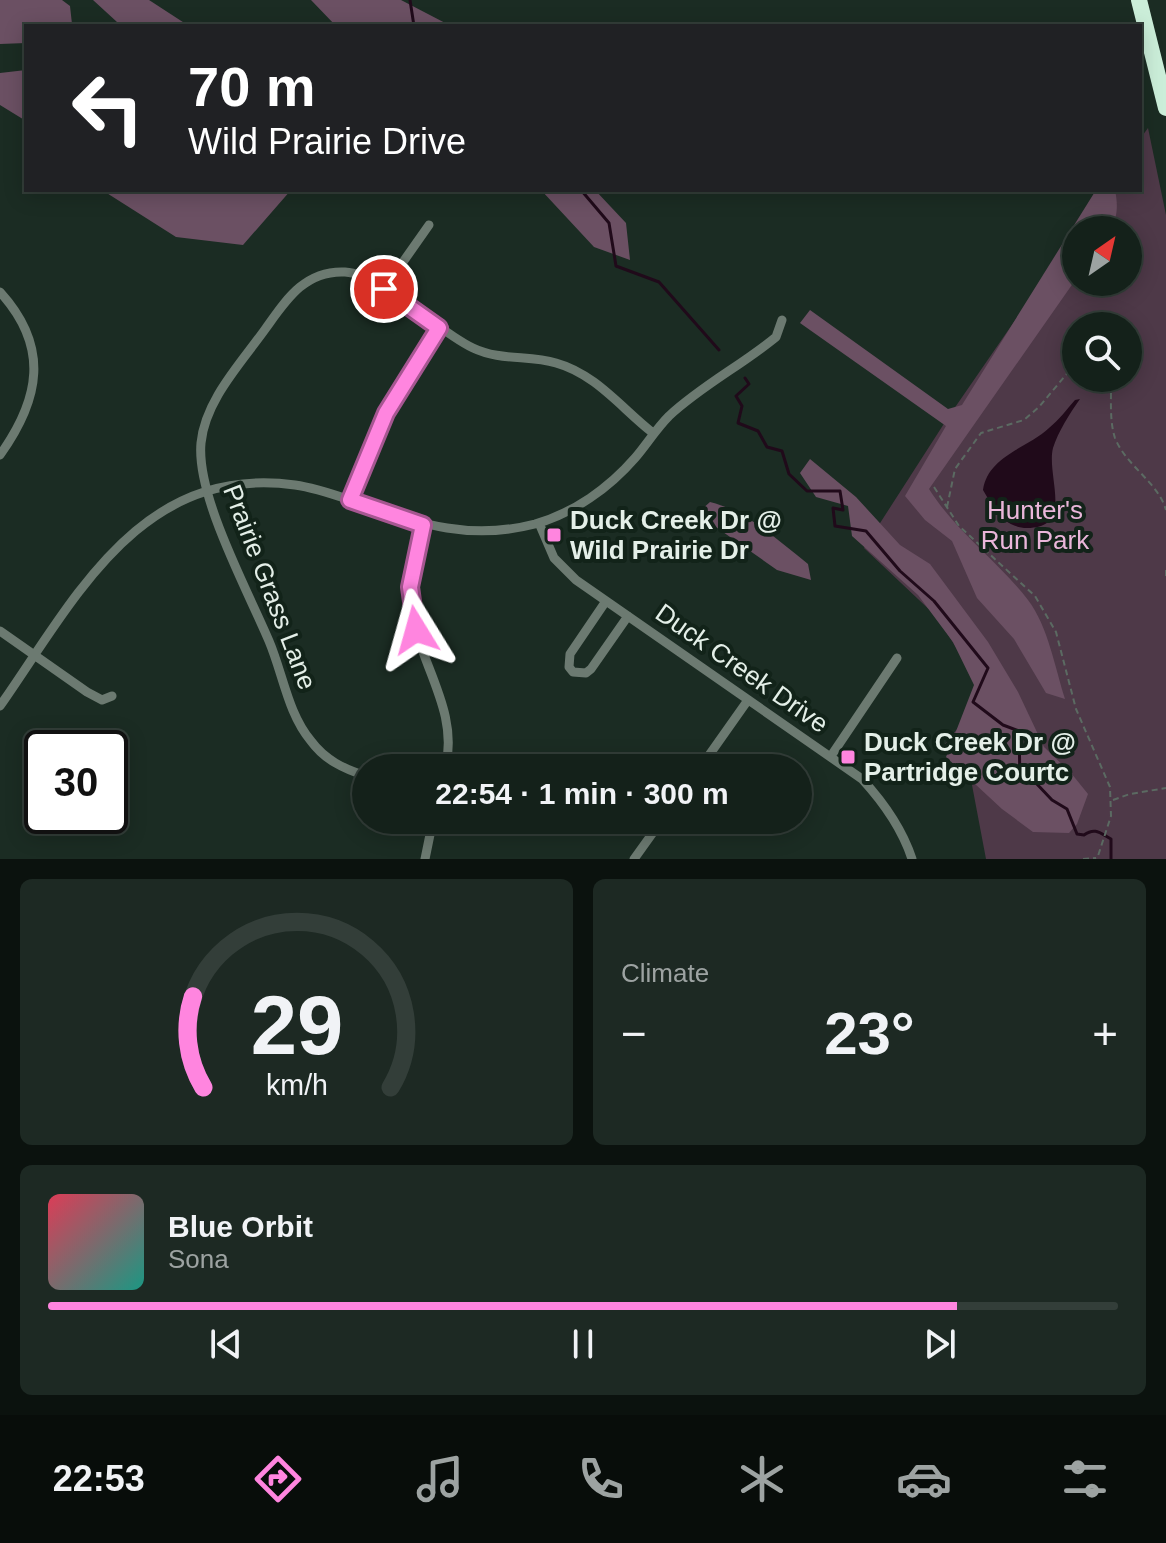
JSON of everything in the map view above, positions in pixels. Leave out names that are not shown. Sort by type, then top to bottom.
[{"type":"highway","points":[[1139,0],[1166,108]]},
{"type":"highway","points":[[1146,0],[1166,91]]},
{"type":"street","points":[[384,289],[429,225]]},
{"type":"street","name":"Prairie Grass Lane","points":[[352,770],[321,753],[296,718],[269,641],[232,560],[209,490],[201,442],[209,413],[289,296],[309,280],[332,273],[370,278],[439,328],[475,349],[489,354],[556,363],[583,374],[653,433]]},
{"type":"street","points":[[0,292],[25,328],[34,373],[24,418],[0,455]]},
{"type":"street","points":[[0,706],[86,584],[121,542],[154,515],[172,505],[209,490],[232,485],[274,483],[297,485],[423,525],[467,532],[490,532],[539,523],[580,505],[605,488],[637,456],[653,433],[690,399],[743,364],[776,337],[782,320]]},
{"type":"street","points":[[350,500],[386,413],[439,328]]},
{"type":"street","name":"Duck Creek Drive","points":[[539,523],[546,543],[564,570],[854,773],[875,793],[900,830],[912,859]]},
{"type":"street","points":[[423,525],[410,587],[411,609],[445,714],[447,754]]},
{"type":"street","points":[[606,601],[570,654],[569,667],[573,672],[579,674],[591,669],[628,616]]},
{"type":"street","points":[[0,631],[87,692],[102,700],[112,696]]},
{"type":"street","points":[[831,756],[897,658]]},
{"type":"street","points":[[710,754],[748,700]]},
{"type":"street","points":[[425,859],[430,834]]},
{"type":"street","points":[[634,859],[652,834]]},
{"type":"path","points":[[946,508],[955,469],[981,433],[1024,420],[1062,380]]},
{"type":"path","points":[[1111,392],[1112,427],[1116,441],[1162,498],[1166,510]]},
{"type":"path","points":[[934,487],[959,526],[1024,585],[1043,607],[1056,632],[1076,709],[1110,787],[1112,800],[1097,858],[1083,859]]},
{"type":"path","points":[[1166,570],[1166,577]]},
{"type":"path","points":[[1112,800],[1166,788]]},
{"type":"green space","name":"Hunter's Run Park","points":[[1148,128],[1166,215],[1166,859],[986,859],[972,785],[944,745],[986,694],[936,616],[864,548],[947,419],[1062,252],[1062,296],[1142,296],[1142,216],[1087,216],[1104,192],[1142,192],[1142,136]]},
{"type":"shaded area","points":[[0,0],[62,0],[70,6],[72,24],[24,24],[24,43],[0,44]]},
{"type":"shaded area","points":[[93,0],[149,0],[186,24],[117,24]]},
{"type":"shaded area","points":[[311,0],[401,0],[447,24],[334,24]]},
{"type":"shaded area","points":[[24,70],[24,120],[0,105],[0,73]]},
{"type":"shaded area","points":[[105,192],[289,192],[243,245],[176,237]]},
{"type":"shaded area","points":[[543,192],[597,192],[626,223],[630,260],[594,247]]},
{"type":"shaded area","points":[[1095,192],[1115,192],[1116,216],[1080,216]]},
{"type":"shaded area","points":[[1062,245],[1064,296],[929,489],[952,519],[1035,610],[1046,635],[1065,699],[1046,693],[1014,639],[977,598],[952,541],[925,520],[905,496],[946,426],[800,323],[810,310],[948,409],[962,405]]},
{"type":"shaded area","points":[[1080,399],[1053,448],[1055,498],[1050,519],[1042,526],[1027,528],[1012,524],[1000,515],[983,490],[986,478],[1000,461],[1040,435],[1075,400]]},
{"type":"shaded area","points":[[810,459],[856,497],[900,545],[930,564],[988,642],[1018,692],[1044,747],[1088,794],[1077,824],[1069,833],[1033,832],[1002,809],[946,757],[974,685],[953,642],[918,595],[852,536],[848,506],[816,497],[800,473]]},
{"type":"shaded area","points":[[710,502],[737,512],[774,537],[808,564],[811,580],[777,570],[703,518],[701,510]]},
{"type":"waterway","points":[[410,0],[414,24]]},
{"type":"waterway","points":[[583,192],[609,223],[616,266],[659,282],[719,350]]},
{"type":"waterway","points":[[745,378],[749,384],[736,396],[742,406],[738,423],[758,431],[767,447],[782,451],[789,474],[807,491],[840,491],[843,510],[833,508],[835,526],[866,531],[900,571],[934,601],[988,668],[973,702],[1003,725],[1019,731],[1020,781],[1035,782],[1052,800],[1067,809],[1077,834],[1094,831],[1111,839],[1111,859]]},
{"type":"place","name":"Duck Creek Dr @ Wild Prairie Dr","points":[[554,535]]},
{"type":"place","name":"Duck Creek Dr @ Partridge Courtc","points":[[848,757]]},
{"type":"route","points":[[384,289],[439,328],[386,413],[350,500],[423,525],[410,587],[416,630]]}]
